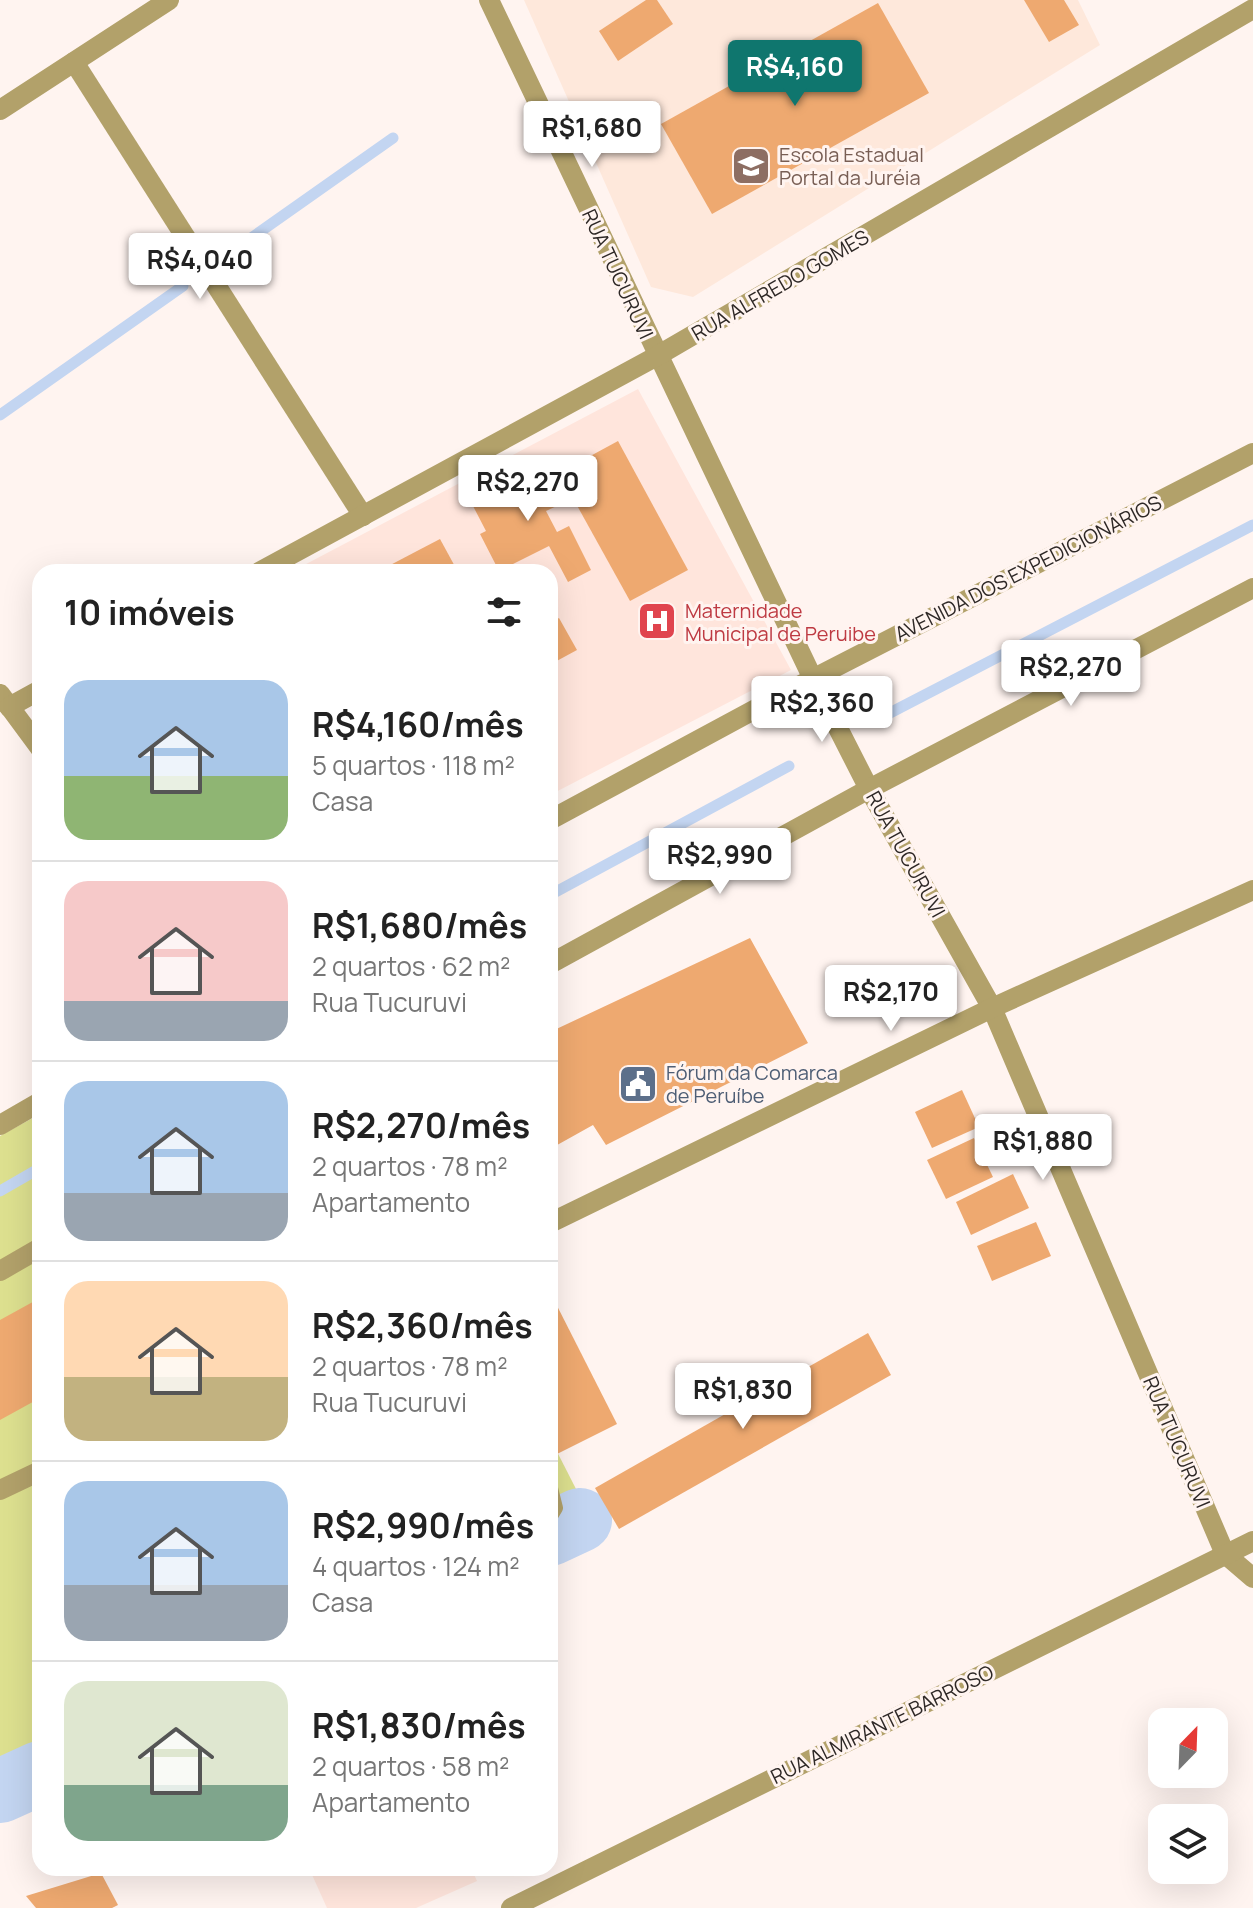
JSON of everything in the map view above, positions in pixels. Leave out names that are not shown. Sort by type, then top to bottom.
[{"type":"street","points":[[0,110],[169,0]]},
{"type":"street","name":"RUA TUCURUVI","points":[[489,0],[813,679],[869,789],[992,1008],[1225,1554],[1253,1578]]},
{"type":"street","name":"RUA ALFREDO GOMES","points":[[274,564],[657,356],[1253,9]]},
{"type":"street","points":[[74,62],[363,516]]},
{"type":"street","name":"AVENIDA DOS EXPEDICIONÁRIOS","points":[[558,816],[813,679],[1253,453]]},
{"type":"street","points":[[558,960],[869,789],[1253,588]]},
{"type":"street","points":[[32,692],[4,700],[32,737]]},
{"type":"street","points":[[558,1219],[992,1008],[1253,890]]},
{"type":"street","points":[[0,1125],[32,1107]]},
{"type":"street","points":[[0,1271],[32,1253]]},
{"type":"street","points":[[0,1490],[32,1475]]},
{"type":"street","name":"RUA ALMIRANTE BARROSO","points":[[511,1908],[1253,1541]]},
{"type":"shaded area","name":"Escola Estadual Portal da Juréia","points":[[524,0],[1078,0],[1100,45],[693,297],[651,287]]},
{"type":"shaded area","name":"Maternidade Municipal de Peruibe","points":[[638,389],[791,670],[558,791],[558,564],[306,564]]},
{"type":"shaded area","points":[[313,1876],[475,1876],[477,1881],[416,1908],[327,1908]]},
{"type":"green space","points":[[32,1118],[32,1778],[0,1792],[0,1136]]},
{"type":"green space","points":[[558,1454],[600,1536],[558,1554]]},
{"type":"building","points":[[646,0],[657,0],[673,24],[618,61],[599,31]]},
{"type":"building","points":[[1024,0],[1064,0],[1079,25],[1049,42]]},
{"type":"building","points":[[878,3],[929,93],[712,214],[661,124]]},
{"type":"building","points":[[618,441],[688,570],[630,601],[559,473]]},
{"type":"building","points":[[526,459],[535,478],[546,473],[561,504],[546,511],[557,532],[569,526],[591,570],[568,582],[549,546],[513,564],[495,564],[480,534],[486,531],[473,506],[510,487],[502,471]]},
{"type":"building","points":[[440,539],[454,564],[392,564]]},
{"type":"building","points":[[558,619],[577,650],[558,660]]},
{"type":"building","name":"Fórum da Comarca de Peruíbe","points":[[750,938],[808,1043],[606,1145],[593,1125],[558,1145],[558,1028]]},
{"type":"building","points":[[962,1090],[979,1127],[932,1148],[915,1112]]},
{"type":"building","points":[[974,1138],[993,1177],[946,1199],[927,1160]]},
{"type":"building","points":[[1013,1174],[1029,1208],[971,1235],[956,1202]]},
{"type":"building","points":[[1036,1222],[1051,1256],[992,1281],[977,1246]]},
{"type":"building","points":[[32,1302],[32,1402],[0,1420],[0,1320]]},
{"type":"building","points":[[558,1308],[617,1424],[558,1454]]},
{"type":"building","points":[[868,1333],[891,1375],[619,1529],[595,1488]]},
{"type":"building","points":[[91,1876],[103,1876],[118,1905],[112,1908],[36,1908],[26,1896]]},
{"type":"waterway","points":[[230,253],[393,138]]},
{"type":"waterway","points":[[0,415],[183,286]]},
{"type":"waterway","points":[[886,715],[1253,525]]},
{"type":"waterway","points":[[558,891],[789,766]]},
{"type":"waterway","points":[[0,1191],[32,1173]]},
{"type":"waterway","points":[[558,1530],[580,1520]]},
{"type":"waterway","points":[[0,1791],[32,1777]]},
{"type":"place","name":"Escola Estadual Portal da Juréia","points":[[751,166]]},
{"type":"place","name":"Maternidade Municipal de Peruibe","points":[[657,621]]},
{"type":"place","name":"Fórum da Comarca de Peruíbe","points":[[638,1084]]}]
